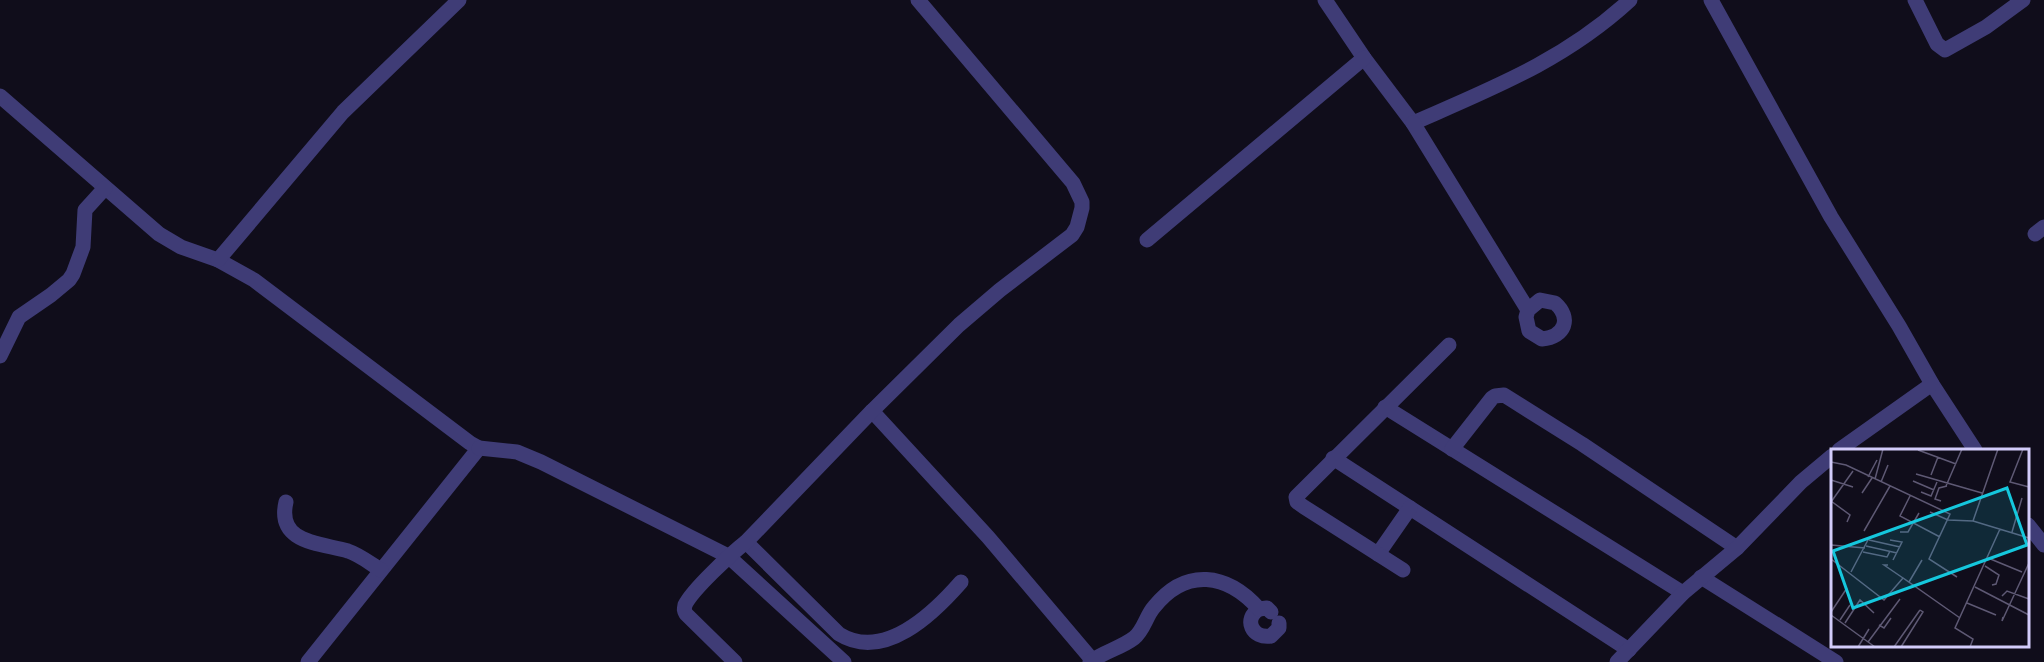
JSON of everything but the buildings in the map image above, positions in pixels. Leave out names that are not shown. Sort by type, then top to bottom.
[{"type":"street","points":[[735,662],[689,619],[684,610],[690,598],[728,556],[746,542],[872,411],[979,307],[1072,235],[1077,228],[1082,202],[1073,183],[918,0]]},
{"type":"street","points":[[1325,0],[1364,58],[1413,123],[1528,310]]},
{"type":"street","points":[[1413,123],[1544,63],[1579,42],[1630,0]]},
{"type":"street","points":[[1711,0],[1831,217],[1932,384],[1974,449]]},
{"type":"street","points":[[1915,0],[1937,44],[1946,50],[1986,27],[2023,0]]},
{"type":"street","points":[[218,260],[343,112],[453,2]]},
{"type":"street","points":[[1147,240],[1364,58]]},
{"type":"street","points":[[0,96],[146,224],[181,247],[236,269],[276,296],[461,436],[479,448],[517,452],[542,462],[728,556],[844,662]]},
{"type":"street","points":[[0,356],[19,317],[62,286],[73,274],[83,247],[85,210],[105,188]]},
{"type":"street","points":[[1403,570],[1296,500],[1299,492],[1449,345]]},
{"type":"street","points":[[1840,449],[1932,384]]},
{"type":"street","points":[[1452,449],[1492,399],[1495,396],[1504,395],[1582,444],[1737,548]]},
{"type":"street","points":[[1385,407],[1683,593]]},
{"type":"street","points":[[872,411],[988,537],[1092,661],[1134,638],[1153,608],[1171,590],[1184,582],[1206,578],[1236,587],[1270,614]]},
{"type":"street","points":[[308,662],[479,448]]},
{"type":"street","points":[[1333,458],[1629,650]]},
{"type":"street","points":[[1617,662],[1683,593],[1737,548],[1801,482],[1831,458]]},
{"type":"street","points":[[286,502],[285,518],[289,528],[296,534],[321,546],[350,552],[381,570]]},
{"type":"street","points":[[1378,554],[1410,508]]},
{"type":"street","points":[[2029,526],[2044,544]]},
{"type":"street","points":[[746,542],[839,634],[861,645],[876,646],[898,637],[921,623],[961,582]]},
{"type":"street","points":[[1701,577],[1836,662]]}]
